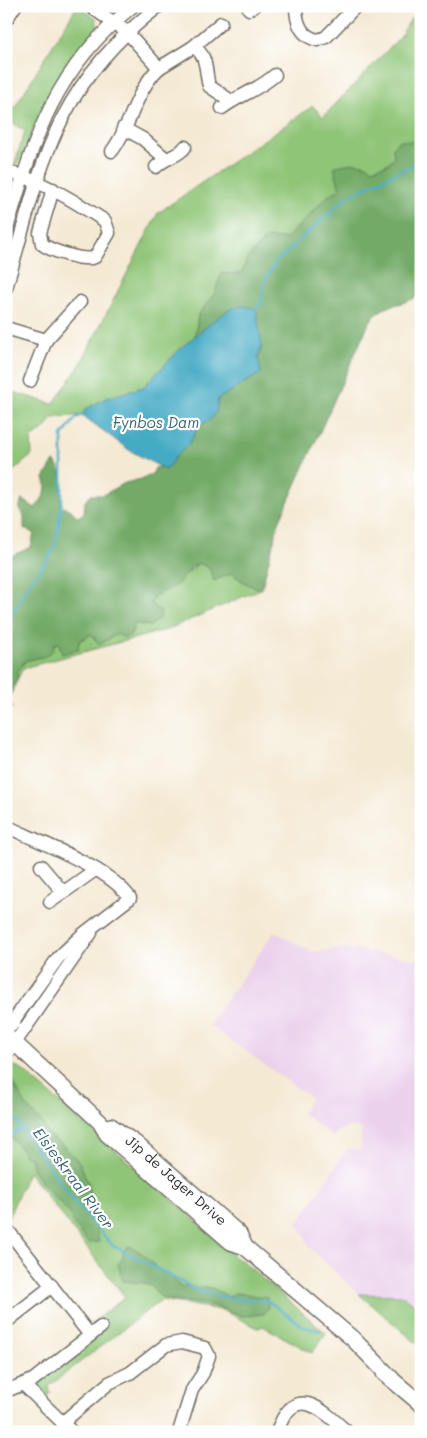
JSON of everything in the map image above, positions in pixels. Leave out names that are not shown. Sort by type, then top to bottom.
[{"type":"main road","name":"Jip de Jager Drive","points":[[11,1038],[100,1122],[113,1127],[135,1143],[239,1234],[245,1246],[329,1318],[349,1343],[421,1404]]},
{"type":"street","points":[[6,20],[15,6]]},
{"type":"street","points":[[90,6],[114,21],[127,32],[159,68]]},
{"type":"street","points":[[6,232],[38,133],[59,90],[80,60],[114,21],[133,6]]},
{"type":"street","points":[[6,288],[37,181],[54,133],[75,94],[97,64],[127,32],[159,6]]},
{"type":"street","points":[[296,6],[296,18],[300,27],[309,36],[318,40],[326,37],[356,6]]},
{"type":"street","points":[[112,152],[122,138],[124,128],[142,92],[159,68],[193,47],[221,23]]},
{"type":"street","points":[[193,47],[200,51],[205,64],[209,86],[227,104],[253,92],[275,75]]},
{"type":"street","points":[[124,128],[143,139],[161,163],[181,152],[185,147]]},
{"type":"street","points":[[6,171],[37,181],[53,189],[107,223],[108,233],[95,257],[84,259],[49,249],[42,244],[40,233],[53,189]]},
{"type":"street","points":[[30,381],[46,340],[80,302]]},
{"type":"street","points":[[6,328],[46,340]]},
{"type":"street","points":[[6,826],[117,882],[130,898],[70,945],[58,958],[11,1038]]},
{"type":"street","points":[[40,866],[62,892]]},
{"type":"street","points":[[50,902],[95,870]]},
{"type":"street","points":[[11,1038],[97,925]]},
{"type":"street","points":[[6,1228],[90,1335]]},
{"type":"street","points":[[6,1322],[52,1286]]},
{"type":"street","points":[[6,1391],[24,1385],[101,1326]]},
{"type":"street","points":[[24,1385],[67,1427],[109,1383],[130,1373],[166,1345],[182,1342],[204,1348],[209,1356],[203,1373],[192,1390],[179,1432]]},
{"type":"street","points":[[278,1432],[285,1413],[291,1407],[301,1403],[310,1403],[322,1409],[347,1432]]},
{"type":"shaded area","points":[[274,932],[313,952],[346,948],[421,960],[421,1308],[401,1295],[359,1294],[309,1247],[304,1234],[297,1224],[345,1152],[348,1149],[360,1150],[362,1128],[348,1127],[339,1130],[333,1137],[302,1113],[311,1098],[209,1025]]},
{"type":"green space","points":[[77,6],[96,18],[98,29],[49,96],[36,122],[25,153],[14,166],[25,131],[7,120]]},
{"type":"green space","points":[[419,6],[421,139],[393,148],[394,157],[388,164],[372,169],[363,163],[340,189],[329,195],[286,239],[248,259],[242,273],[221,274],[215,293],[198,315],[195,336],[143,387],[106,398],[86,409],[82,415],[53,418],[46,428],[31,438],[32,455],[6,477],[6,390],[53,404],[80,365],[158,213],[313,106],[323,117],[400,37]]},
{"type":"green space","points":[[421,139],[421,293],[408,301],[381,310],[369,323],[279,522],[262,586],[258,588],[251,586],[232,573],[214,581],[209,568],[199,563],[192,567],[178,584],[154,596],[151,604],[161,612],[160,618],[150,626],[135,623],[131,634],[125,638],[117,634],[99,644],[91,634],[79,641],[78,649],[62,654],[59,643],[54,644],[53,650],[46,656],[25,661],[17,672],[18,678],[9,699],[12,708],[6,710],[6,591],[10,575],[7,558],[31,547],[34,533],[24,529],[24,516],[19,509],[22,499],[35,508],[44,494],[46,487],[44,478],[54,461],[60,470],[61,476],[62,494],[60,506],[71,510],[78,517],[84,513],[85,501],[91,495],[103,495],[125,483],[145,478],[153,473],[155,468],[160,467],[166,470],[176,456],[188,445],[201,424],[216,412],[218,399],[261,373],[258,358],[262,346],[217,318],[195,336],[198,315],[215,293],[221,274],[242,273],[247,259],[266,238],[286,239],[329,195],[340,189],[334,167],[358,163],[373,169],[388,164],[394,157],[393,148],[399,140],[412,142]]},
{"type":"green space","points":[[199,563],[224,575],[232,573],[248,584],[258,588],[262,586],[263,588],[166,630],[23,668],[18,678],[17,672],[25,661],[53,650],[54,644],[59,643],[62,654],[78,649],[79,641],[92,634],[95,640],[104,642],[117,634],[131,634],[134,623],[143,625],[154,596],[162,590],[170,588]]},
{"type":"green space","points":[[6,1056],[15,1067],[19,1067],[198,1222],[203,1229],[207,1230],[238,1260],[241,1260],[326,1333],[312,1353],[263,1326],[258,1328],[222,1310],[161,1300],[49,1386],[50,1393],[44,1400],[36,1386],[39,1379],[107,1327],[102,1320],[96,1324],[90,1324],[125,1297],[28,1172],[6,1223]]},
{"type":"green space","points":[[6,1071],[28,1108],[41,1121],[50,1137],[62,1144],[80,1163],[89,1185],[89,1196],[95,1205],[94,1217],[99,1242],[88,1243],[74,1224],[70,1214],[42,1183],[32,1168],[30,1157],[23,1155],[23,1151],[6,1132]]},
{"type":"green space","points":[[129,1246],[142,1253],[157,1268],[170,1275],[180,1286],[212,1288],[229,1297],[235,1293],[267,1297],[268,1308],[264,1314],[243,1316],[209,1304],[174,1301],[161,1297],[151,1286],[144,1283],[123,1281],[118,1264],[123,1258],[123,1251]]},
{"type":"green space","points":[[359,1294],[401,1295],[421,1308],[421,1347]]},
{"type":"water","name":"Fynbos Dam","points":[[243,306],[256,308],[262,346],[258,358],[261,373],[218,399],[216,412],[210,420],[201,424],[188,445],[176,456],[166,470],[129,450],[82,415],[86,409],[106,398],[143,387],[183,346],[217,318],[230,309]]},
{"type":"waterway","points":[[256,308],[262,303],[263,284],[275,263],[348,196],[421,161]]},
{"type":"waterway","points":[[6,619],[13,613],[27,586],[49,558],[56,543],[62,500],[62,436],[76,418],[82,415]]},
{"type":"waterway","name":"Elsieskraal River","points":[[6,1106],[73,1200],[112,1245],[201,1292],[229,1298],[268,1301],[304,1327],[321,1331]]},
{"type":"waterway","points":[[6,1138],[22,1128]]}]
